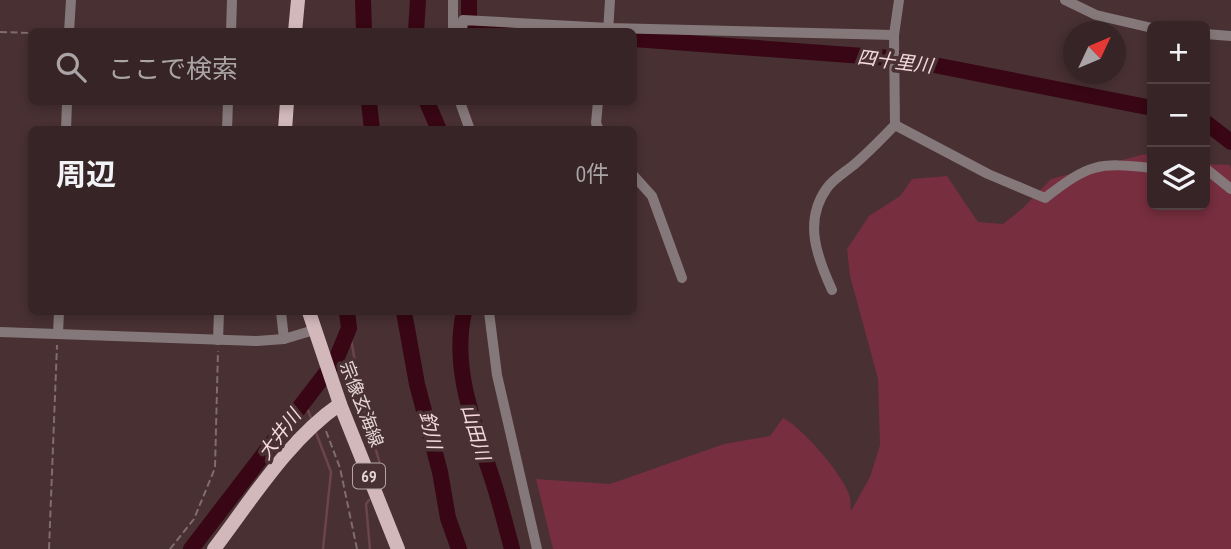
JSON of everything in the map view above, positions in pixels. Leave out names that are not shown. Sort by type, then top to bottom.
[{"type":"main road","points":[[295,28],[298,0]]},
{"type":"main road","points":[[285,126],[288,105]]},
{"type":"main road","name":"宗像玄海線","points":[[310,315],[333,387],[398,549]]},
{"type":"main road","points":[[214,549],[295,444],[316,422],[340,404]]},
{"type":"street","points":[[69,28],[71,0]]},
{"type":"street","points":[[231,28],[232,0]]},
{"type":"street","points":[[453,0],[453,28]]},
{"type":"street","points":[[609,28],[610,0]]},
{"type":"street","points":[[832,290],[819,260],[814,239],[818,204],[828,186],[895,125],[894,35],[899,0]]},
{"type":"street","points":[[1065,0],[1096,15],[1147,27]]},
{"type":"street","points":[[463,28],[463,20],[580,28]]},
{"type":"street","points":[[637,30],[894,35]]},
{"type":"street","points":[[1210,34],[1231,36]]},
{"type":"street","points":[[66,126],[67,105]]},
{"type":"street","points":[[227,126],[228,105]]},
{"type":"street","points":[[461,105],[469,126]]},
{"type":"street","points":[[597,126],[598,105]]},
{"type":"street","points":[[895,125],[988,173],[1045,198],[1087,169],[1114,164],[1147,167]]},
{"type":"street","points":[[1210,172],[1231,189]]},
{"type":"street","points":[[637,179],[652,196],[682,278]]},
{"type":"street","points":[[58,333],[59,315]]},
{"type":"street","points":[[218,340],[219,315]]},
{"type":"street","points":[[281,315],[284,339]]},
{"type":"street","points":[[490,315],[497,375],[537,549]]},
{"type":"street","points":[[0,332],[257,341],[284,339],[314,330]]},
{"type":"path","points":[[0,32],[28,33]]},
{"type":"path","points":[[49,549],[58,333]]},
{"type":"path","points":[[170,549],[194,519],[215,468],[218,340]]},
{"type":"path","points":[[316,422],[340,468],[357,549]]},
{"type":"shaded area","points":[[1145,154],[1147,210],[1210,210],[1210,164],[1230,165],[1231,549],[553,549],[536,479],[610,484],[724,444],[770,436],[783,418],[801,431],[830,463],[849,494],[851,511],[870,477],[880,445],[878,379],[850,276],[847,249],[869,216],[900,196],[912,179],[947,176],[978,222],[1003,224],[1051,179]]},
{"type":"waterway","name":"釣川","points":[[363,0],[364,28]]},
{"type":"waterway","name":"山田川","points":[[416,28],[418,0]]},
{"type":"waterway","name":"四十里川","points":[[469,0],[469,25],[497,28]]},
{"type":"waterway","name":"四十里川","points":[[637,39],[904,59],[1147,107]]},
{"type":"waterway","name":"釣川","points":[[369,105],[372,126]]},
{"type":"waterway","name":"山田川","points":[[428,105],[437,126]]},
{"type":"waterway","name":"四十里川","points":[[1210,126],[1231,142]]},
{"type":"waterway","name":"大井川","points":[[191,549],[336,360],[349,328],[347,315]]},
{"type":"waterway","name":"釣川","points":[[405,315],[417,384],[440,472],[448,518],[459,549]]},
{"type":"waterway","name":"山田川","points":[[464,315],[461,355],[467,398],[512,549]]},
{"type":"waterway","points":[[349,328],[364,411],[385,480],[381,485]]},
{"type":"waterway","points":[[303,399],[312,420]]},
{"type":"waterway","points":[[315,430],[331,472],[323,549]]},
{"type":"waterway","points":[[369,500],[366,504],[370,549]]}]
